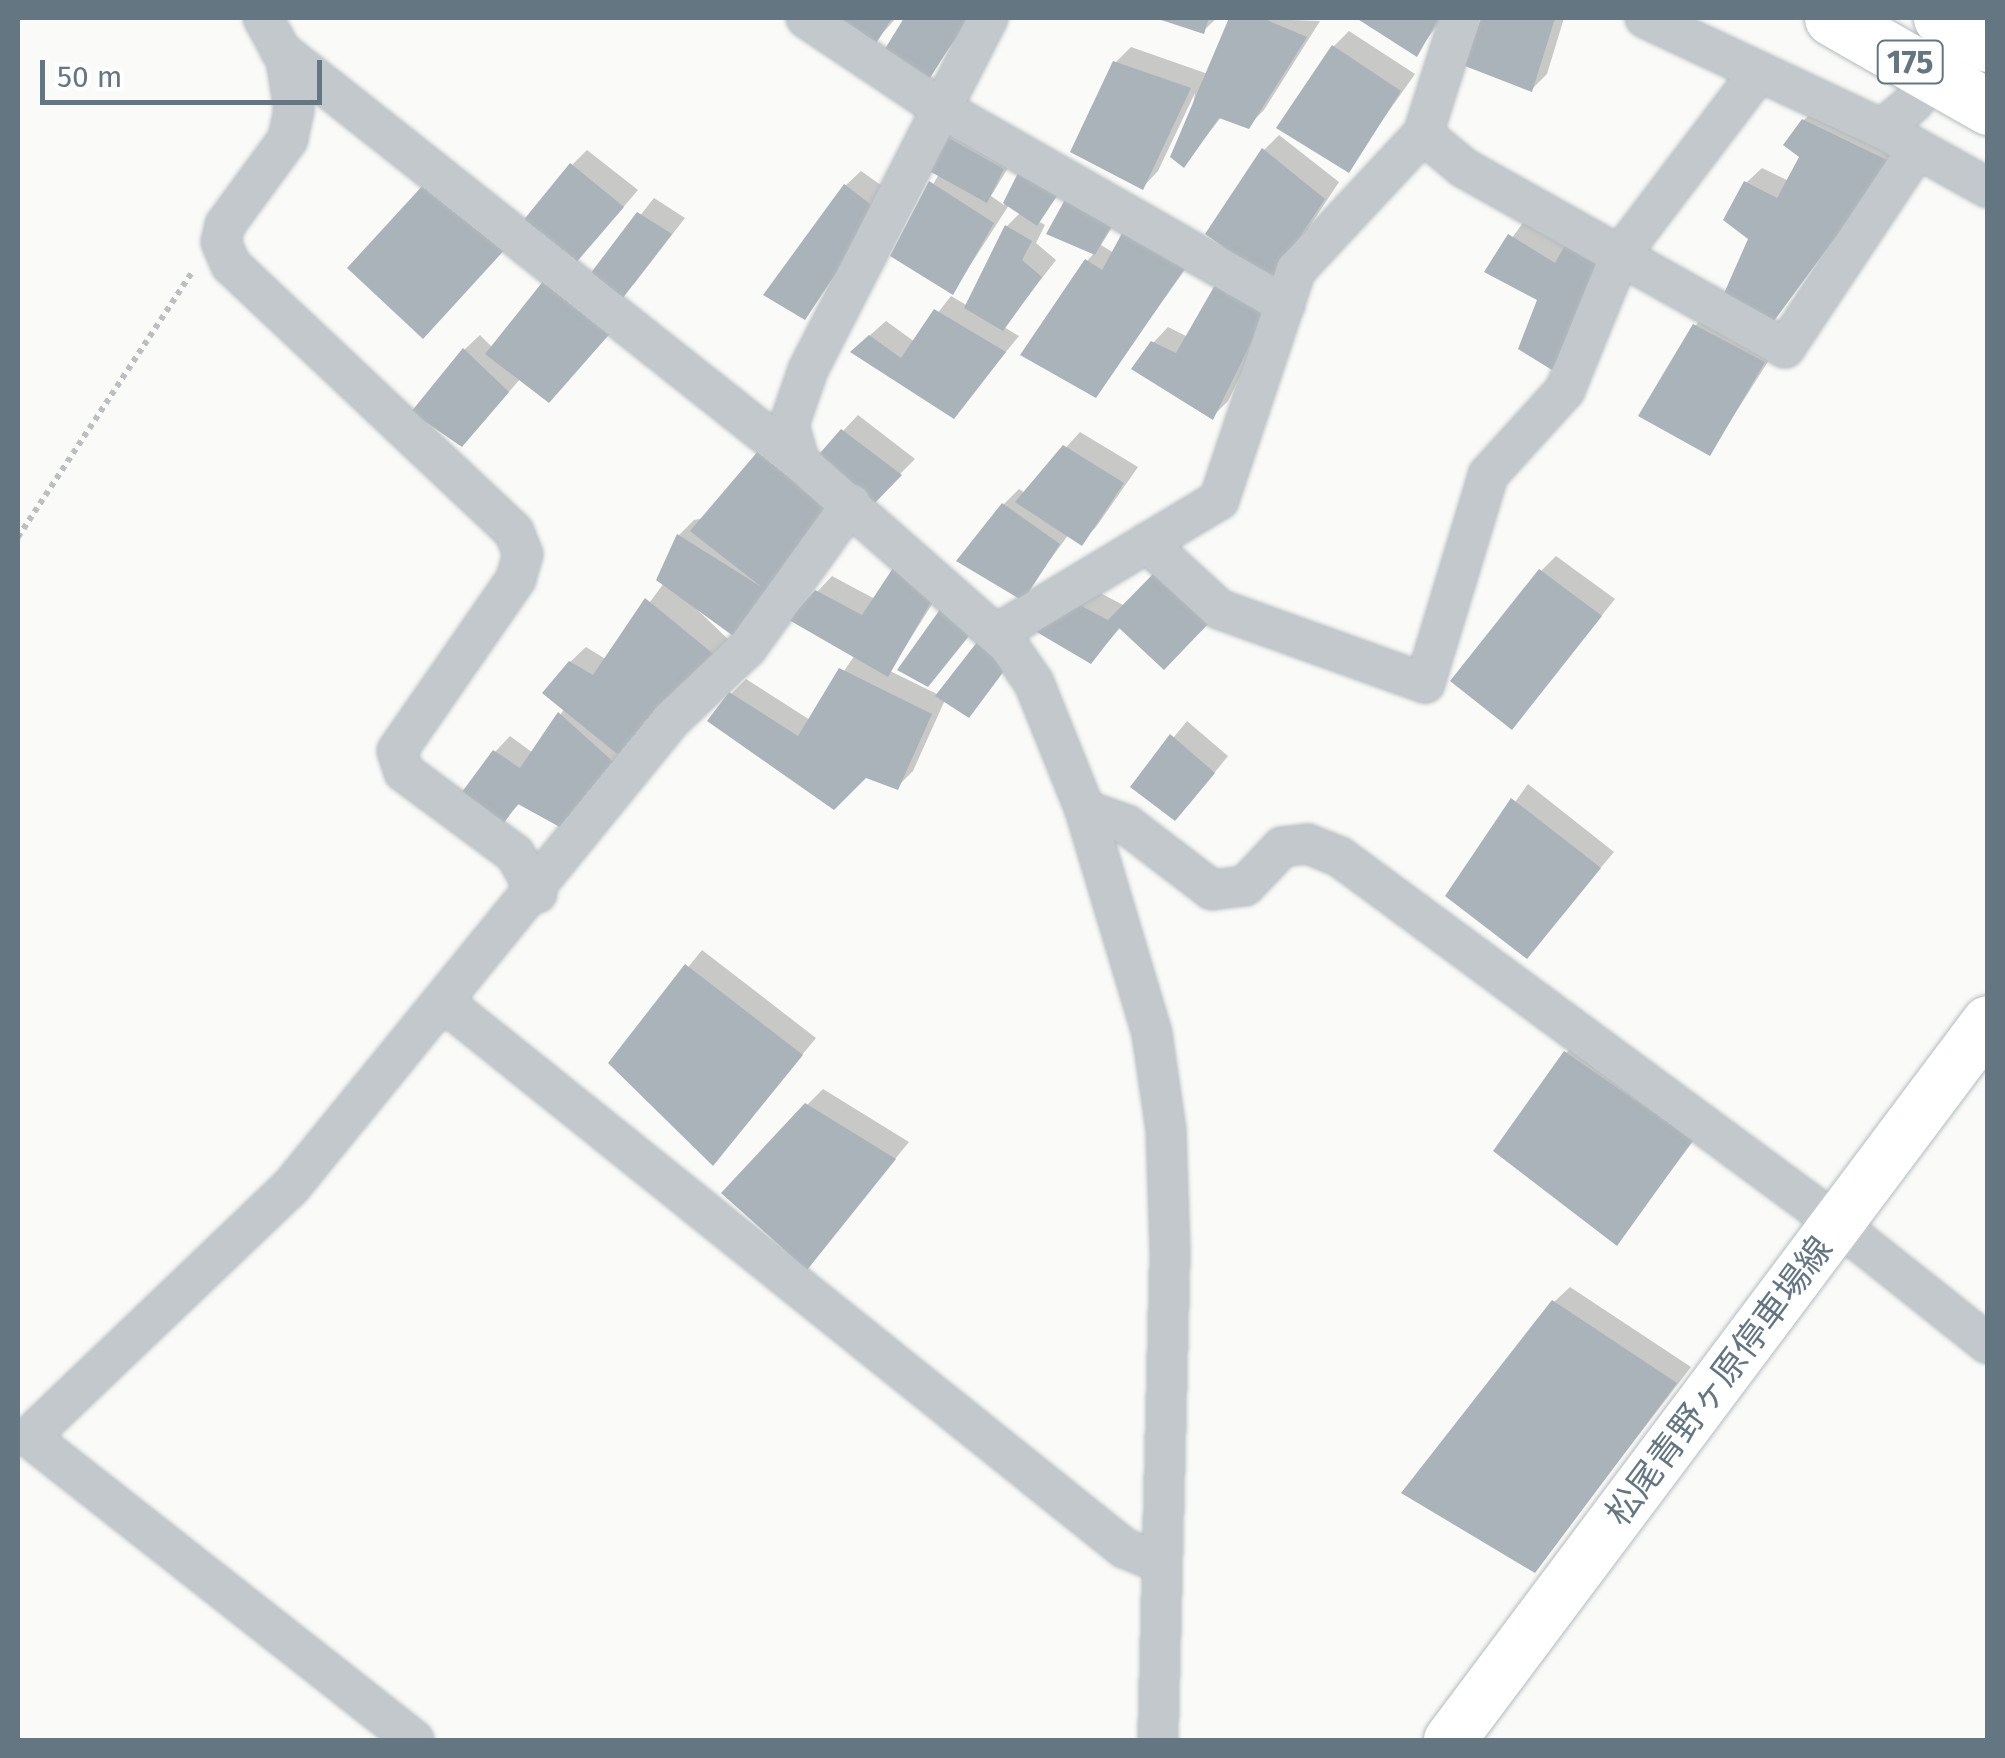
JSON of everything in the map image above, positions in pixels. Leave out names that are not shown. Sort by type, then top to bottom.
[{"type":"highway","name":"175","points":[[1832,18],[1988,107]]},
{"type":"highway","name":"175","points":[[1941,18],[1988,44]]},
{"type":"main road","name":"松尾青野ヶ原停車場線","points":[[1450,1740],[1988,1022]]},
{"type":"street","points":[[806,18],[942,108],[1284,305]]},
{"type":"street","points":[[799,462],[788,425],[808,370],[988,18]]},
{"type":"street","points":[[996,634],[1219,500],[1296,270],[1423,134],[1460,18]]},
{"type":"street","points":[[1645,18],[1882,129],[1988,188]]},
{"type":"street","points":[[271,34],[294,110],[288,139],[224,225],[221,242],[231,265],[514,532],[523,554],[516,579],[397,750],[404,772],[515,854],[537,893]]},
{"type":"street","points":[[271,34],[851,504],[996,634],[1034,683],[1085,810],[1152,1034],[1166,1130],[1170,1249],[1159,1562],[1158,1740]]},
{"type":"street","points":[[1147,543],[1219,610],[1425,683],[1488,475],[1565,390],[1620,255],[1760,72]]},
{"type":"street","points":[[1882,129],[1914,102]]},
{"type":"street","points":[[1423,134],[1464,168],[1785,348],[1917,149]]},
{"type":"street","points":[[414,1740],[24,1437],[290,1188],[537,893],[671,720],[747,648],[851,504]]},
{"type":"street","points":[[1085,810],[1127,825],[1212,890],[1245,886],[1282,847],[1308,844],[1340,857],[1836,1223],[1988,1344]]},
{"type":"street","points":[[446,1004],[1124,1548],[1159,1562]]},
{"type":"path","points":[[18,537],[195,267],[221,242]]},
{"type":"building","points":[[827,18],[892,18],[875,45]]},
{"type":"building","points":[[904,18],[968,18],[930,78],[883,52]]},
{"type":"building","points":[[1155,18],[1209,18],[1204,34]]},
{"type":"building","points":[[1229,18],[1262,18],[1307,37],[1249,129],[1219,118],[1184,168],[1170,157]]},
{"type":"building","points":[[1356,18],[1439,18],[1417,57]]},
{"type":"building","points":[[1481,18],[1555,18],[1532,92],[1465,66]]},
{"type":"building","points":[[1332,45],[1401,91],[1349,173],[1276,128]]},
{"type":"building","points":[[1113,61],[1191,88],[1143,190],[1070,152]]},
{"type":"building","points":[[1802,119],[1891,162],[1774,321],[1721,300],[1748,239],[1723,220],[1744,181],[1777,198],[1799,157],[1783,145]]},
{"type":"building","points":[[942,134],[1004,169],[987,203],[931,172]]},
{"type":"building","points":[[1262,148],[1325,199],[1271,280],[1205,234]]},
{"type":"building","points":[[570,163],[624,207],[574,265],[522,222]]},
{"type":"building","points":[[1020,169],[1061,190],[1037,226],[1003,203]]},
{"type":"building","points":[[929,181],[994,223],[953,295],[890,256]]},
{"type":"building","points":[[425,183],[509,245],[423,339],[347,268]]},
{"type":"building","points":[[844,184],[878,210],[805,320],[763,295]]},
{"type":"building","points":[[1067,196],[1114,220],[1095,255],[1046,234]]},
{"type":"building","points":[[637,212],[672,234],[619,303],[587,278]]},
{"type":"building","points":[[1005,225],[1032,241],[1022,260],[1042,277],[1003,331],[964,308]]},
{"type":"building","points":[[1126,226],[1187,265],[1096,398],[1020,355],[1085,259],[1102,270]]},
{"type":"building","points":[[1508,234],[1555,263],[1568,240],[1603,262],[1552,370],[1518,349],[1537,300],[1484,272]]},
{"type":"building","points":[[548,275],[614,329],[549,403],[485,354]]},
{"type":"building","points":[[1215,285],[1267,310],[1213,420],[1131,369],[1151,341],[1176,353]]},
{"type":"building","points":[[934,309],[1006,352],[954,419],[850,352],[869,335],[901,358]]},
{"type":"building","points":[[1693,324],[1765,362],[1710,456],[1638,416]]},
{"type":"building","points":[[463,348],[509,392],[462,447],[411,412]]},
{"type":"building","points":[[841,429],[902,475],[871,507],[814,460]]},
{"type":"building","points":[[1063,445],[1124,483],[1082,546],[1015,502]]},
{"type":"building","points":[[759,450],[833,507],[736,638],[656,580],[677,534],[763,588],[690,531]]},
{"type":"building","points":[[1002,503],[1060,544],[1023,601],[956,561]]},
{"type":"building","points":[[893,568],[935,595],[888,677],[789,620],[815,590],[862,615]]},
{"type":"building","points":[[1539,569],[1602,616],[1512,730],[1450,681]]},
{"type":"building","points":[[1153,574],[1210,622],[1164,670],[1119,628],[1091,664],[1035,631],[1072,601],[1108,620]]},
{"type":"building","points":[[645,598],[717,657],[621,757],[542,693],[569,661],[593,675]]},
{"type":"building","points":[[941,608],[973,631],[928,687],[897,670]]},
{"type":"building","points":[[981,637],[1010,663],[969,718],[935,696]]},
{"type":"building","points":[[839,668],[932,714],[898,790],[866,778],[834,810],[707,721],[729,692],[798,736]]},
{"type":"building","points":[[558,712],[619,767],[567,831],[518,804],[500,828],[459,796],[493,750],[520,768]]},
{"type":"building","points":[[1170,734],[1215,773],[1175,821],[1130,787]]},
{"type":"building","points":[[1511,798],[1601,868],[1527,959],[1445,896]]},
{"type":"building","points":[[685,964],[803,1055],[713,1166],[608,1063]]},
{"type":"building","points":[[1564,1051],[1693,1140],[1617,1246],[1493,1151]]},
{"type":"building","points":[[805,1103],[896,1159],[807,1270],[721,1193]]},
{"type":"building","points":[[1552,1300],[1677,1383],[1535,1573],[1401,1493]]}]
